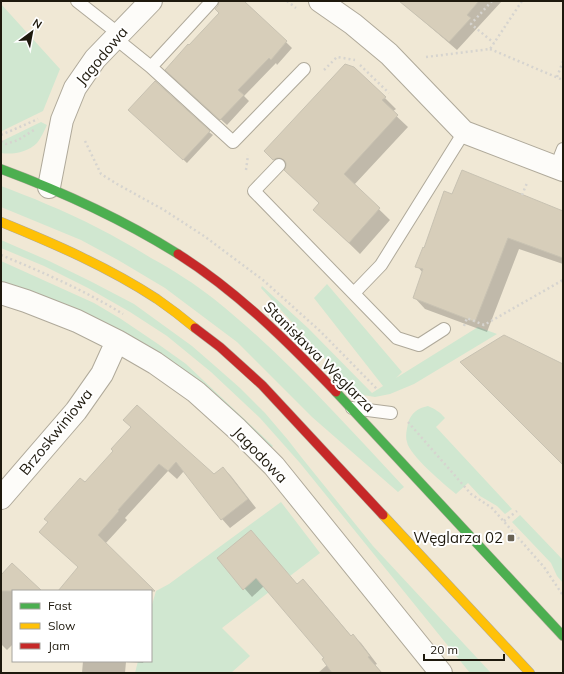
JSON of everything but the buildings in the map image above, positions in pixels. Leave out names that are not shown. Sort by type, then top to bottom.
[{"type":"street","name":"Jagodowa","points":[[49,187],[62,120],[75,88],[95,59],[151,1]]},
{"type":"street","points":[[320,1],[353,24],[389,54],[464,132],[561,162]]},
{"type":"street","name":"Stanisława Węglarza","points":[[1,169],[49,187],[144,233],[183,258],[239,298],[300,355],[352,408],[563,636]]},
{"type":"street","points":[[1,222],[66,250],[117,275],[158,299],[220,347],[262,385],[530,673]]},
{"type":"street","name":"Jagodowa","points":[[1,293],[77,321],[117,341],[155,363],[196,392],[237,429],[274,466],[441,673]]},
{"type":"street","name":"Brzoskwiniowa","points":[[1,498],[76,411],[102,374],[117,341]]},
{"type":"lane","points":[[77,1],[233,142],[304,69]]},
{"type":"lane","points":[[151,67],[212,1]]},
{"type":"lane","points":[[354,293],[381,265],[464,132]]},
{"type":"lane","points":[[279,165],[254,190],[397,338],[419,345],[444,329]]},
{"type":"lane","points":[[352,408],[391,413]]},
{"type":"path","points":[[287,1],[301,12]]},
{"type":"path","points":[[492,1],[471,24],[494,43]]},
{"type":"path","points":[[490,49],[522,1]]},
{"type":"path","points":[[421,58],[490,49],[563,80]]},
{"type":"path","points":[[324,71],[337,57],[354,59],[392,96]]},
{"type":"path","points":[[557,77],[563,61]]},
{"type":"path","points":[[1,135],[39,118],[42,125]]},
{"type":"path","points":[[1,141],[6,144],[18,140],[36,129]]},
{"type":"path","points":[[245,177],[248,154]]},
{"type":"path","points":[[444,329],[461,334],[467,318],[484,325],[563,280]]},
{"type":"path","points":[[504,521],[517,511]]},
{"type":"green space","points":[[1,4],[60,69],[43,111],[2,131]]},
{"type":"green space","points":[[41,122],[47,125],[37,143],[29,149],[20,152],[10,154],[1,153],[1,141]]},
{"type":"green space","points":[[1,186],[35,199],[100,229],[167,267],[207,293],[240,320],[289,366],[404,487],[398,492],[312,417],[237,342],[165,288],[81,240],[1,207]]},
{"type":"green space","points":[[1,240],[47,260],[134,304],[192,346],[240,388],[265,413],[288,440],[373,546],[491,673],[470,673],[300,463],[260,418],[211,372],[167,336],[130,312],[88,288],[44,266],[1,248]]},
{"type":"green space","points":[[1,261],[94,303],[158,344],[186,364],[273,446],[270,449],[233,413],[1,284]]},
{"type":"green space","points":[[327,284],[402,372],[396,378],[478,327],[497,334],[414,384],[390,394],[375,397],[357,394],[261,288],[262,286],[308,328],[372,393],[383,386],[314,298]]},
{"type":"green space","points":[[428,406],[445,418],[436,427],[512,509],[505,514],[497,506],[480,496],[468,483],[456,494],[420,462],[409,448],[406,440],[406,432],[411,416],[421,408]]},
{"type":"green space","points":[[281,502],[320,553],[222,628],[250,656],[231,673],[135,673],[138,662],[152,662],[152,605],[156,591],[169,584]]},
{"type":"green space","points":[[520,515],[563,560],[563,583],[557,576],[551,563],[512,522]]},
{"type":"traffic: fast","points":[[1,169],[92,207],[157,241],[178,254]]},
{"type":"traffic: fast","points":[[336,392],[563,636]]},
{"type":"traffic: slow","points":[[1,222],[100,266],[157,299],[195,328]]},
{"type":"traffic: slow","points":[[383,515],[530,673]]},
{"type":"traffic: jam","points":[[178,254],[200,269],[262,318],[336,392]]},
{"type":"traffic: jam","points":[[195,328],[220,347],[262,385],[383,515]]},
{"type":"place","name":"Węglarza 02","points":[[511,538]]}]
